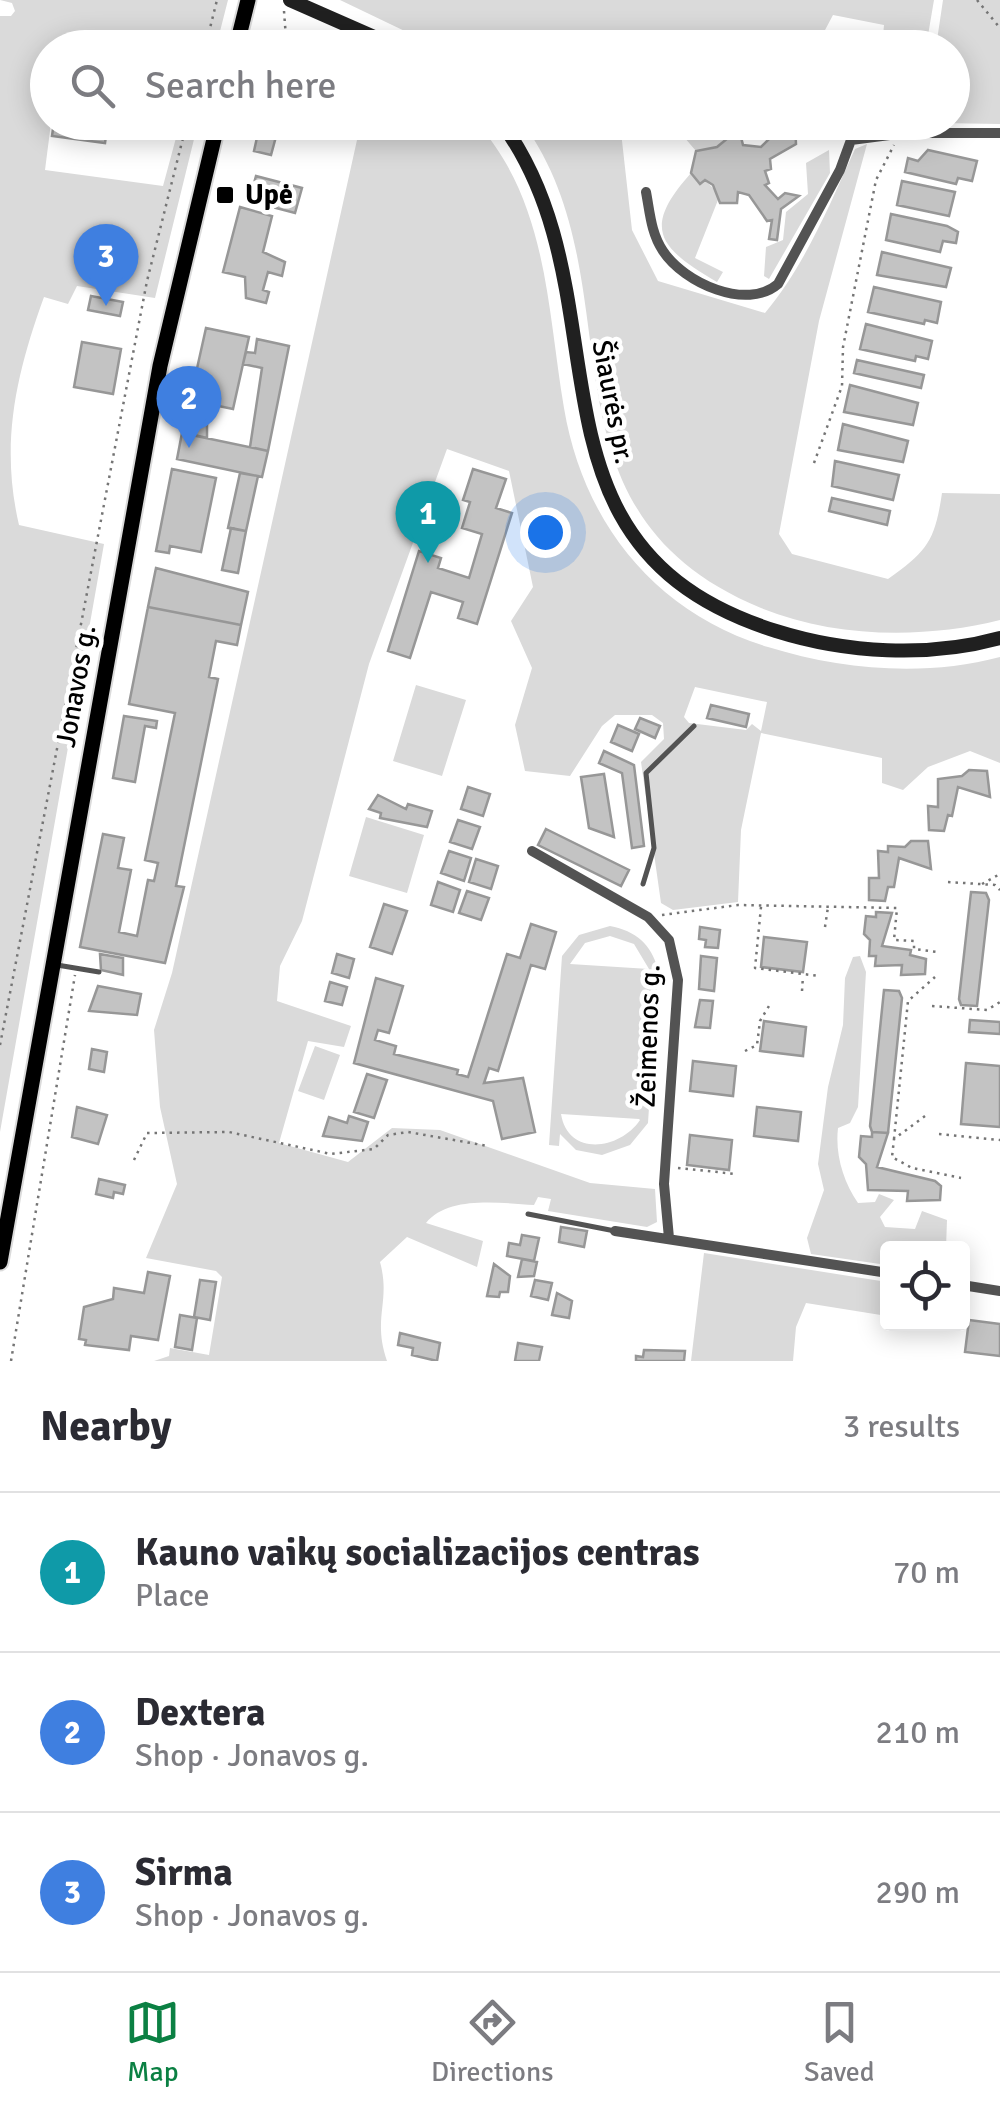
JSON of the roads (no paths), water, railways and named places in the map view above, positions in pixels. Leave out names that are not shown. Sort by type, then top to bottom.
[{"type":"main road","points":[[240,30],[248,0]]},
{"type":"main road","points":[[288,0],[357,30]]},
{"type":"main road","name":"Jonavos g.","points":[[0,1262],[160,366],[214,140]]},
{"type":"main road","name":"Šiaurės pr.","points":[[513,140],[524,156],[551,221],[567,288],[587,431],[604,484],[620,516],[650,558],[711,603],[795,637],[918,651],[1000,638]]},
{"type":"street","points":[[970,133],[1000,133]]},
{"type":"street","points":[[646,192],[653,234],[674,265],[729,292],[751,298],[766,294],[787,267],[840,170],[851,140]]},
{"type":"street","name":"Žeimenos g.","points":[[532,851],[648,917],[669,940],[678,980],[665,1166],[669,1238]]},
{"type":"street","points":[[614,1230],[880,1273]]},
{"type":"street","points":[[970,1286],[1000,1290]]},
{"type":"lane","points":[[643,884],[654,848],[646,773],[694,726]]},
{"type":"lane","points":[[51,964],[99,972]]},
{"type":"lane","points":[[528,1214],[614,1230]]},
{"type":"place","name":"Upė","points":[[225,195]]},
{"type":"place","name":"Sirma","points":[[106,306]]},
{"type":"place","name":"Dextera","points":[[189,448]]},
{"type":"place","name":"Kauno vaikų socializacijos centras","points":[[428,563]]}]
